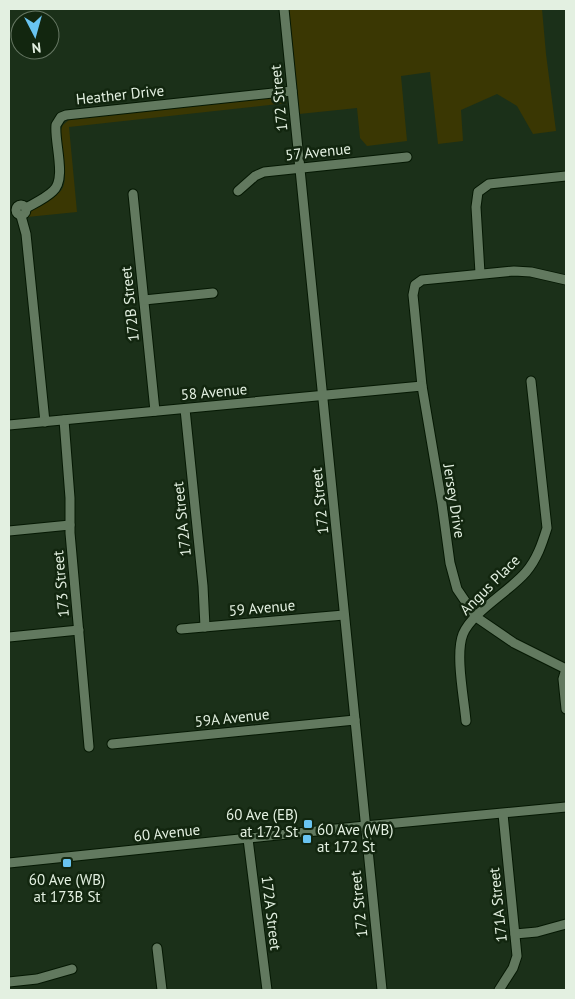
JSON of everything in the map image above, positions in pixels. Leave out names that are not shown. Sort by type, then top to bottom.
[{"type":"street","name":"172 Street","points":[[284,9],[382,990]]},
{"type":"street","name":"Heather Drive","points":[[18,211],[51,193],[58,186],[60,172],[56,125],[61,117],[292,91]]},
{"type":"street","name":"57 Avenue","points":[[238,191],[255,176],[264,172],[407,157]]},
{"type":"street","points":[[566,176],[490,184],[478,192],[476,200],[480,273],[522,271],[566,280]]},
{"type":"street","name":"172B Street","points":[[133,194],[155,411]]},
{"type":"street","points":[[18,211],[26,234],[45,422]]},
{"type":"street","name":"Jersey Drive","points":[[480,273],[425,279],[415,285],[413,295],[422,386],[450,563],[457,589],[476,616],[514,643],[566,669]]},
{"type":"street","points":[[144,300],[213,293]]},
{"type":"street","name":"Angus Place","points":[[466,721],[459,654],[463,633],[476,616],[526,573],[540,551],[547,528],[531,381]]},
{"type":"street","name":"58 Avenue","points":[[9,425],[422,386]]},
{"type":"street","name":"172A Street","points":[[185,409],[203,586],[205,627]]},
{"type":"street","name":"173 Street","points":[[64,420],[70,498],[70,525],[89,747]]},
{"type":"street","points":[[9,531],[70,525]]},
{"type":"street","name":"59 Avenue","points":[[181,629],[344,615]]},
{"type":"street","points":[[9,637],[79,630]]},
{"type":"street","points":[[566,669],[563,679],[566,709]]},
{"type":"street","name":"59A Avenue","points":[[112,744],[355,720]]},
{"type":"street","name":"60 Avenue","points":[[9,863],[566,807]]},
{"type":"street","name":"171A Street","points":[[499,990],[513,968],[517,956],[502,814]]},
{"type":"street","name":"172A Street","points":[[248,839],[267,990]]},
{"type":"street","points":[[515,934],[537,932],[566,924]]},
{"type":"street","points":[[157,948],[162,990]]},
{"type":"street","points":[[9,982],[37,980],[72,969]]},
{"type":"shaded area","points":[[288,9],[542,9],[556,131],[533,134],[517,106],[497,94],[461,110],[463,141],[438,144],[430,72],[401,76],[407,141],[367,146],[360,138],[357,108],[299,114]]},
{"type":"shaded area","points":[[274,97],[283,98],[287,103],[69,127],[77,212],[27,217],[34,208],[57,194],[64,184],[65,173],[60,132],[63,125],[71,118]]},
{"type":"place","name":"60 Ave (EB) at 172 St","points":[[308,824]]},
{"type":"place","name":"60 Ave (WB) at 172 St","points":[[307,839]]},
{"type":"place","name":"60 Ave (WB) at 173B St","points":[[67,863]]}]
